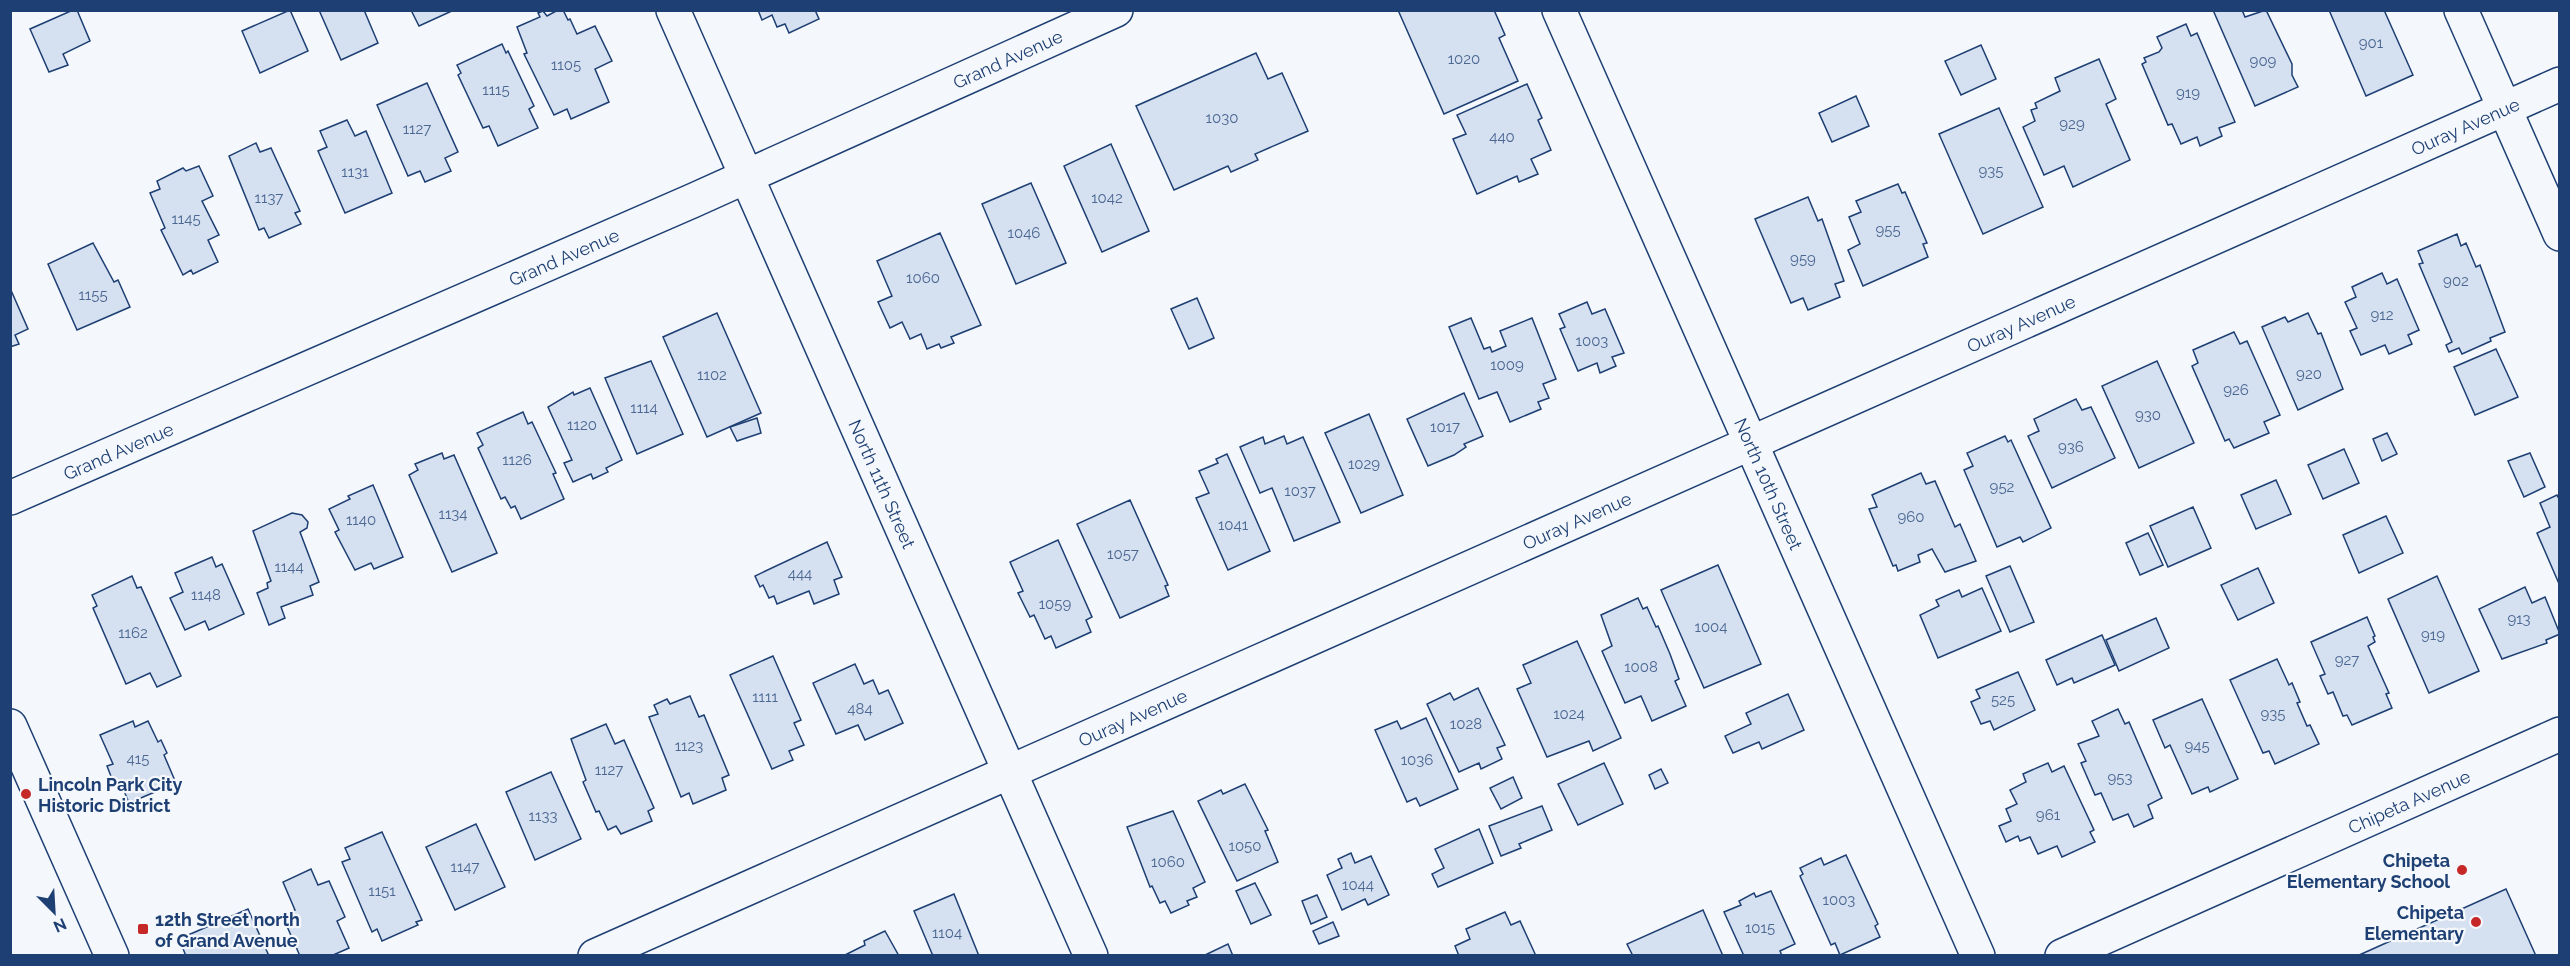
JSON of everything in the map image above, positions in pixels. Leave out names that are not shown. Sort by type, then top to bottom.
[{"type":"street","name":"North 11th Street","points":[[673,10],[1091,956]]},
{"type":"street","name":"Grand Avenue","points":[[10,498],[747,176],[1116,10]]},
{"type":"street","name":"North 10th Street","points":[[1559,10],[1978,956]]},
{"type":"street","points":[[2461,10],[2559,234]]},
{"type":"street","name":"Ouray Avenue","points":[[595,956],[2559,84]]},
{"type":"street","points":[[10,726],[112,956]]},
{"type":"street","name":"Chipeta Avenue","points":[[2061,956],[2559,734]]},
{"type":"building","points":[[77,10],[90,41],[63,54],[68,65],[49,72],[30,29]]},
{"type":"building","points":[[290,10],[308,51],[260,73],[242,31]]},
{"type":"building","points":[[319,10],[364,10],[378,43],[341,60]]},
{"type":"building","points":[[411,10],[454,10],[419,26]]},
{"type":"building","points":[[563,10],[577,34],[595,26],[612,61],[595,69],[609,102],[571,119],[567,109],[554,115],[524,54],[527,53],[517,27],[540,17],[538,13],[543,11],[547,16]]},
{"type":"building","points":[[758,10],[815,10],[819,19],[789,33],[785,24],[777,27],[772,15],[762,20]]},
{"type":"building","points":[[1398,10],[1494,10],[1505,35],[1499,38],[1518,81],[1444,114]]},
{"type":"building","points":[[2213,10],[2242,10],[2245,17],[2266,10],[2292,64],[2292,75],[2298,87],[2255,106]]},
{"type":"building","points":[[2329,10],[2384,10],[2413,75],[2366,96]]},
{"type":"building","points":[[2186,24],[2191,36],[2197,33],[2235,122],[2219,128],[2222,136],[2200,146],[2197,137],[2181,144],[2172,124],[2168,125],[2142,64],[2146,62],[2144,58],[2159,52],[2162,48],[2157,37]]},
{"type":"building","points":[[502,44],[506,53],[508,51],[534,106],[529,109],[538,128],[498,146],[489,126],[483,128],[458,75],[461,73],[457,65]]},
{"type":"building","points":[[1981,45],[1996,79],[1961,95],[1945,61]]},
{"type":"building","points":[[1256,53],[1268,79],[1282,73],[1308,131],[1255,154],[1258,160],[1231,172],[1228,166],[1174,190],[1136,106]]},
{"type":"building","points":[[2099,59],[2116,99],[2106,104],[2130,160],[2073,187],[2064,166],[2044,175],[2023,127],[2035,121],[2031,110],[2037,108],[2035,103],[2060,91],[2055,78]]},
{"type":"building","points":[[427,83],[458,152],[445,158],[451,171],[425,182],[420,171],[408,176],[377,105]]},
{"type":"building","points":[[1527,84],[1542,118],[1538,120],[1551,150],[1531,159],[1538,174],[1519,182],[1517,176],[1477,194],[1453,139],[1466,134],[1457,115]]},
{"type":"building","points":[[1856,96],[1869,126],[1832,142],[1819,113]]},
{"type":"building","points":[[1999,108],[2043,207],[1983,234],[1939,134]]},
{"type":"building","points":[[347,120],[355,136],[366,131],[392,193],[345,213],[318,151],[327,147],[320,131]]},
{"type":"building","points":[[256,143],[260,152],[271,148],[300,211],[295,213],[301,224],[269,238],[264,228],[259,230],[229,156]]},
{"type":"building","points":[[1111,144],[1149,231],[1102,252],[1064,166]]},
{"type":"building","points":[[199,166],[213,196],[202,201],[219,235],[208,240],[218,262],[193,274],[191,270],[183,275],[161,230],[165,228],[150,193],[160,189],[157,181],[183,168],[186,171]]},
{"type":"building","points":[[1031,183],[1066,263],[1016,284],[982,204]]},
{"type":"building","points":[[1898,184],[1902,193],[1905,192],[1927,243],[1923,244],[1928,257],[1863,286],[1848,250],[1860,244],[1849,217],[1861,212],[1856,201]]},
{"type":"building","points":[[1808,197],[1818,221],[1822,219],[1844,281],[1835,284],[1840,297],[1808,310],[1803,298],[1791,303],[1755,219]]},
{"type":"building","points":[[940,233],[981,325],[951,337],[954,343],[941,348],[939,344],[927,349],[921,334],[910,339],[902,322],[890,328],[878,302],[892,296],[877,261]]},
{"type":"building","points":[[2457,234],[2461,246],[2466,243],[2476,267],[2480,265],[2505,332],[2462,354],[2459,348],[2449,352],[2446,345],[2452,342],[2419,264],[2423,263],[2418,251]]},
{"type":"building","points":[[93,243],[114,282],[118,280],[130,307],[77,330],[48,264]]},
{"type":"building","points":[[2382,273],[2387,284],[2397,279],[2419,330],[2408,335],[2412,344],[2389,354],[2385,345],[2361,355],[2350,331],[2357,328],[2345,302],[2356,297],[2352,287]]},
{"type":"building","points":[[10,288],[28,329],[15,335],[19,344],[10,347]]},
{"type":"building","points":[[1197,298],[1214,338],[1189,349],[1171,309]]},
{"type":"building","points":[[1587,302],[1592,314],[1605,309],[1624,353],[1612,357],[1616,366],[1600,373],[1597,363],[1578,371],[1560,329],[1565,327],[1559,314]]},
{"type":"building","points":[[717,313],[761,413],[707,437],[663,337]]},
{"type":"building","points":[[2308,313],[2318,334],[2321,333],[2343,389],[2298,410],[2262,327],[2285,317],[2288,322]]},
{"type":"building","points":[[1471,318],[1484,349],[1490,347],[1492,352],[1506,346],[1500,331],[1532,318],[1556,379],[1543,384],[1549,398],[1538,402],[1541,409],[1510,422],[1497,392],[1479,399],[1449,327]]},
{"type":"building","points":[[2234,332],[2240,344],[2247,341],[2280,415],[2264,422],[2269,433],[2234,448],[2229,439],[2225,441],[2192,366],[2198,363],[2193,350]]},
{"type":"building","points":[[2496,349],[2518,397],[2475,415],[2454,367]]},
{"type":"building","points":[[651,361],[683,434],[637,454],[605,378]]},
{"type":"building","points":[[2157,361],[2194,443],[2139,468],[2102,386]]},
{"type":"building","points":[[590,388],[622,460],[606,468],[608,472],[593,479],[591,474],[573,482],[564,463],[572,460],[548,407],[573,392],[574,395]]},
{"type":"building","points":[[1464,393],[1483,436],[1464,444],[1466,447],[1454,455],[1428,466],[1407,419]]},
{"type":"building","points":[[2076,399],[2082,410],[2091,407],[2115,458],[2052,488],[2028,436],[2039,431],[2034,419]]},
{"type":"building","points":[[523,412],[528,424],[532,422],[556,473],[553,474],[564,499],[521,519],[515,506],[511,508],[505,497],[501,499],[478,448],[483,445],[477,433]]},
{"type":"building","points":[[1369,414],[1403,495],[1361,513],[1325,433]]},
{"type":"building","points":[[757,418],[761,433],[737,441],[730,427]]},
{"type":"building","points":[[2387,433],[2397,454],[2382,461],[2373,439]]},
{"type":"building","points":[[1284,436],[1287,444],[1303,437],[1340,522],[1294,541],[1272,488],[1260,493],[1240,447],[1263,437],[1265,444]]},
{"type":"building","points":[[2005,436],[2008,442],[2011,440],[2051,528],[2023,542],[2020,537],[1997,547],[1964,470],[1973,466],[1967,453]]},
{"type":"building","points":[[2344,449],[2359,483],[2323,499],[2308,465]]},
{"type":"building","points":[[442,453],[444,459],[454,455],[497,553],[452,572],[409,475],[418,470],[415,464]]},
{"type":"building","points":[[2530,453],[2545,487],[2524,497],[2508,461]]},
{"type":"building","points":[[1227,454],[1270,551],[1228,570],[1196,498],[1209,493],[1199,471],[1218,463],[1216,459]]},
{"type":"building","points":[[1921,473],[1926,484],[1935,481],[1955,527],[1960,524],[1976,561],[1945,572],[1932,549],[1918,555],[1920,562],[1898,571],[1896,565],[1893,566],[1869,509],[1877,507],[1872,495]]},
{"type":"building","points":[[2276,480],[2291,514],[2256,529],[2241,495]]},
{"type":"building","points":[[373,485],[403,557],[374,569],[371,563],[355,570],[335,532],[339,530],[329,509],[350,499],[348,496]]},
{"type":"building","points":[[2557,495],[2560,501],[2560,586],[2537,533],[2550,527],[2540,503]]},
{"type":"building","points":[[1130,500],[1168,585],[1165,586],[1169,596],[1120,618],[1077,524]]},
{"type":"building","points":[[2193,507],[2211,548],[2168,567],[2150,526]]},
{"type":"building","points":[[292,513],[302,515],[308,522],[307,528],[300,532],[319,582],[310,586],[313,595],[281,607],[285,618],[269,625],[257,593],[268,588],[267,583],[271,581],[253,531]]},
{"type":"building","points":[[2386,516],[2403,553],[2359,573],[2343,535]]},
{"type":"building","points":[[2148,533],[2163,565],[2140,575],[2126,543]]},
{"type":"building","points":[[1058,540],[1092,617],[1086,620],[1091,632],[1056,648],[1051,636],[1045,639],[1034,615],[1030,617],[1018,593],[1023,591],[1010,562]]},
{"type":"building","points":[[827,542],[842,577],[834,580],[839,594],[814,604],[809,591],[777,604],[774,596],[769,598],[763,585],[760,587],[755,576]]},
{"type":"building","points":[[212,557],[216,567],[222,564],[244,614],[209,630],[205,621],[185,630],[170,598],[183,592],[175,573]]},
{"type":"building","points":[[1718,565],[1761,664],[1704,688],[1661,590]]},
{"type":"building","points":[[2010,566],[2034,622],[2010,632],[1986,576]]},
{"type":"building","points":[[2258,568],[2274,603],[2238,620],[2221,585]]},
{"type":"building","points":[[132,576],[137,588],[141,587],[181,676],[157,687],[150,673],[126,684],[93,608],[97,606],[92,595]]},
{"type":"building","points":[[2437,576],[2479,671],[2429,693],[2388,599]]},
{"type":"building","points":[[2525,587],[2532,603],[2545,597],[2560,634],[2546,640],[2547,643],[2502,659],[2479,609]]},
{"type":"building","points":[[1982,588],[2001,631],[1938,658],[1920,615],[1939,606],[1936,600],[1959,590],[1962,597]]},
{"type":"building","points":[[1638,598],[1643,609],[1647,607],[1656,627],[1658,626],[1679,679],[1675,681],[1686,706],[1652,721],[1641,696],[1625,703],[1602,651],[1612,646],[1601,615]]},
{"type":"building","points":[[2367,617],[2375,636],[2373,637],[2375,642],[2368,646],[2389,693],[2386,694],[2392,708],[2352,725],[2347,715],[2343,716],[2333,692],[2328,694],[2320,676],[2325,674],[2311,642]]},
{"type":"building","points":[[2156,618],[2169,648],[2119,671],[2106,640]]},
{"type":"building","points":[[2102,635],[2115,665],[2074,683],[2072,678],[2057,685],[2046,660]]},
{"type":"building","points":[[1577,641],[1621,738],[1593,751],[1589,741],[1547,757],[1517,689],[1531,683],[1523,665]]},
{"type":"building","points":[[773,656],[801,720],[794,723],[804,745],[789,751],[793,760],[772,769],[730,675]]},
{"type":"building","points":[[2277,659],[2289,685],[2292,683],[2300,702],[2297,703],[2307,726],[2310,725],[2319,744],[2275,764],[2269,751],[2263,753],[2230,680]]},
{"type":"building","points":[[855,664],[864,684],[873,680],[879,694],[888,690],[903,723],[865,740],[858,725],[836,734],[813,683]]},
{"type":"building","points":[[2018,672],[2035,710],[1994,730],[1990,721],[1981,724],[1971,702],[1980,698],[1976,690]]},
{"type":"building","points":[[1478,688],[1505,745],[1497,748],[1502,759],[1481,769],[1479,763],[1459,772],[1427,704],[1450,693],[1454,700]]},
{"type":"building","points":[[1788,694],[1804,730],[1762,749],[1759,742],[1733,753],[1725,736],[1751,724],[1746,713]]},
{"type":"building","points":[[690,696],[699,717],[704,715],[729,775],[722,778],[726,790],[693,804],[689,793],[681,797],[649,717],[658,714],[654,705],[667,699],[670,704]]},
{"type":"building","points":[[2202,699],[2238,779],[2210,792],[2208,787],[2192,794],[2170,745],[2165,748],[2153,720]]},
{"type":"building","points":[[2118,709],[2125,724],[2129,722],[2162,798],[2148,805],[2153,818],[2134,827],[2128,814],[2113,820],[2101,793],[2095,795],[2081,763],[2086,761],[2078,744],[2099,736],[2092,721]]},
{"type":"building","points":[[1426,718],[1458,789],[1420,806],[1416,798],[1407,802],[1375,730],[1397,721],[1401,729]]},
{"type":"building","points":[[133,721],[135,727],[148,721],[158,742],[161,740],[167,753],[164,755],[176,783],[129,803],[120,781],[114,784],[107,766],[113,764],[100,735]]},
{"type":"building","points":[[606,724],[615,744],[624,740],[654,808],[648,811],[652,821],[621,834],[616,826],[608,830],[599,811],[596,812],[583,782],[586,780],[571,739]]},
{"type":"building","points":[[1604,763],[1623,804],[1578,825],[1558,784]]},
{"type":"building","points":[[2048,763],[2052,772],[2064,766],[2094,830],[2090,832],[2095,842],[2062,857],[2057,846],[2038,854],[2030,837],[2020,841],[2018,836],[2006,842],[1999,826],[2011,821],[2006,809],[2017,804],[2010,790],[2026,782],[2023,774]]},
{"type":"building","points":[[1661,769],[1668,783],[1655,789],[1649,775]]},
{"type":"building","points":[[551,772],[581,839],[535,860],[506,792]]},
{"type":"building","points":[[1513,777],[1522,798],[1501,809],[1490,788]]},
{"type":"building","points":[[1245,784],[1268,830],[1265,831],[1278,862],[1237,881],[1198,801],[1221,790],[1223,794]]},
{"type":"building","points":[[1542,806],[1552,830],[1519,844],[1521,848],[1501,856],[1489,826]]},
{"type":"building","points":[[1173,811],[1205,882],[1193,888],[1197,897],[1187,901],[1189,905],[1171,913],[1165,901],[1160,903],[1152,886],[1150,887],[1127,827]]},
{"type":"building","points":[[476,824],[505,887],[455,910],[426,847]]},
{"type":"building","points":[[1479,829],[1493,863],[1438,887],[1432,874],[1444,868],[1435,849]]},
{"type":"building","points":[[382,832],[422,920],[416,922],[418,925],[382,941],[377,929],[372,932],[342,862],[350,859],[345,848]]},
{"type":"building","points":[[1351,853],[1355,863],[1371,856],[1389,895],[1368,905],[1365,899],[1342,910],[1327,875],[1342,868],[1338,859]]},
{"type":"building","points":[[1846,855],[1878,924],[1875,926],[1880,937],[1840,955],[1835,943],[1831,945],[1800,876],[1803,874],[1800,868],[1821,858],[1824,865]]},
{"type":"building","points":[[311,869],[318,885],[329,881],[345,917],[337,921],[349,948],[331,956],[300,956],[282,915],[295,910],[283,882]]},
{"type":"building","points":[[1255,883],[1271,915],[1251,924],[1236,891]]},
{"type":"building","name":"Chipeta Elementary","points":[[2506,889],[2536,956],[2357,956]]},
{"type":"building","points":[[1771,891],[1795,944],[1780,951],[1782,956],[1744,956],[1724,912],[1741,905],[1739,901],[1754,893],[1756,897]]},
{"type":"building","points":[[954,894],[979,956],[933,956],[914,911]]},
{"type":"building","points":[[1317,895],[1327,917],[1311,924],[1302,901]]},
{"type":"building","points":[[248,909],[269,956],[186,956],[179,939]]},
{"type":"building","points":[[1703,910],[1723,956],[1633,956],[1627,944]]},
{"type":"building","points":[[1505,912],[1511,925],[1520,921],[1536,956],[1459,956],[1455,946],[1470,939],[1466,929]]},
{"type":"building","points":[[1333,922],[1339,936],[1319,944],[1313,931]]},
{"type":"building","points":[[885,931],[899,956],[843,956],[865,945],[864,941]]},
{"type":"building","points":[[1228,944],[1233,956],[1203,956]]},
{"type":"place","name":"Lincoln Park City Historic District","points":[[26,794]]},
{"type":"place","name":"Chipeta Elementary School","points":[[2462,870]]},
{"type":"place","name":"Chipeta Elementary","points":[[2476,922]]},
{"type":"place","name":"12th Street north of Grand Avenue","points":[[143,929]]}]
